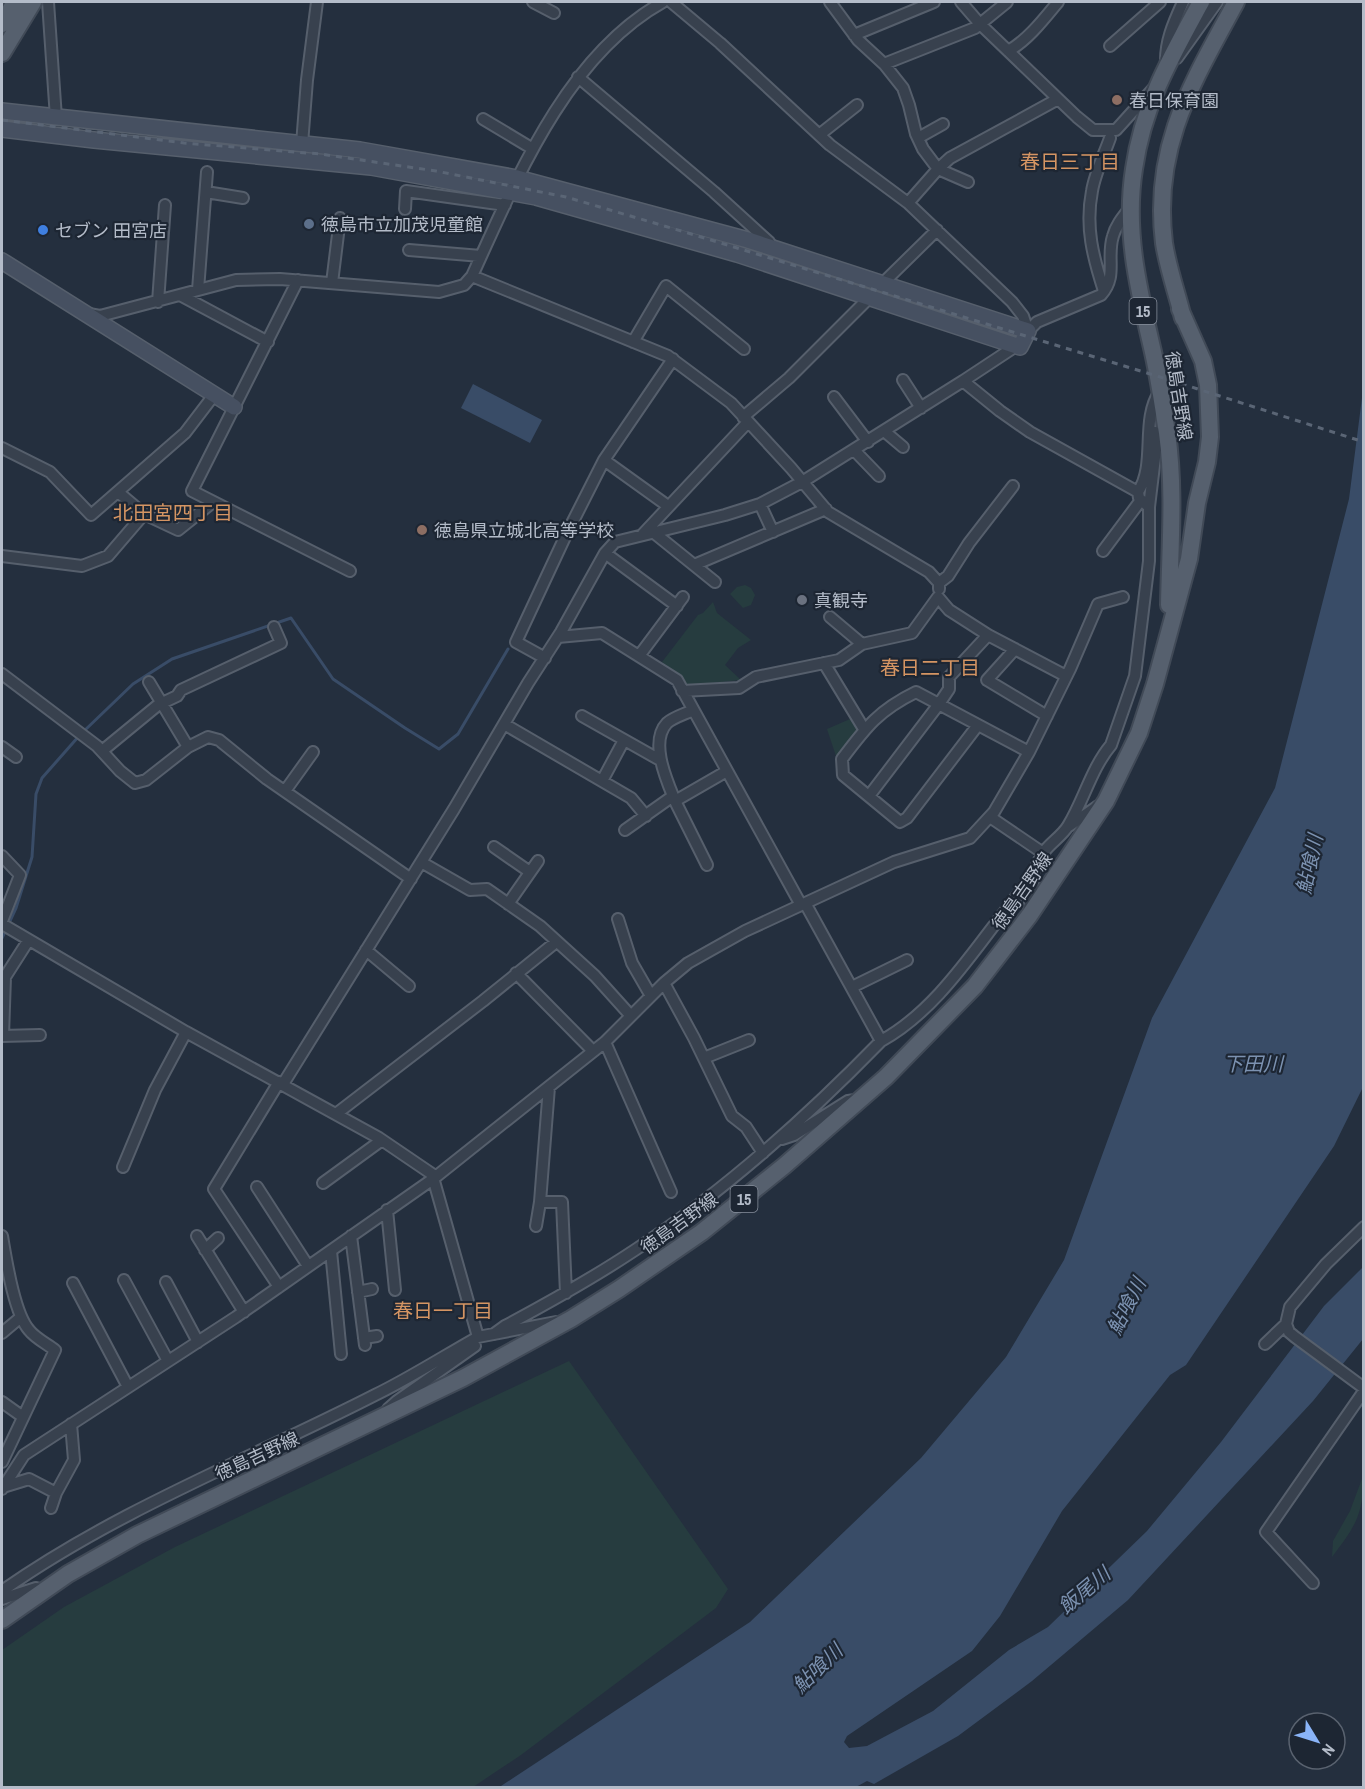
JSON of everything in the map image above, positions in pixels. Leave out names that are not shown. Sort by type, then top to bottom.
[{"type":"main road","points":[[2,24],[15,2]]},
{"type":"main road","points":[[2,53],[33,2]]},
{"type":"main road","name":"徳島吉野線","points":[[1169,633],[1171,473],[1154,355],[1135,272],[1130,208],[1134,169],[1141,136],[1157,84],[1201,2]]},
{"type":"main road","name":"徳島吉野線","points":[[2,1620],[93,1559],[137,1535],[463,1378],[571,1319],[702,1232],[784,1167],[886,1077],[968,993],[1000,955],[1106,801],[1139,733],[1155,684],[1189,559],[1197,503],[1208,454],[1209,393],[1203,361],[1180,309],[1169,271],[1164,243],[1163,193],[1167,160],[1179,114],[1191,85],[1236,2]]},
{"type":"street","points":[[48,2],[56,118]]},
{"type":"street","points":[[302,144],[317,2]]},
{"type":"street","points":[[533,2],[554,13]]},
{"type":"street","points":[[86,314],[100,316],[236,280],[298,280],[439,291],[464,285],[472,276],[517,178],[558,105],[578,77],[614,39],[648,10],[663,2]]},
{"type":"street","points":[[671,2],[720,43],[819,135],[908,202],[1012,302],[1023,316],[1028,331]]},
{"type":"street","points":[[830,2],[854,35],[885,64],[903,88],[918,138],[938,169],[968,182]]},
{"type":"street","points":[[854,35],[934,2]]},
{"type":"street","points":[[885,64],[975,28],[1007,2]]},
{"type":"street","points":[[1008,51],[1031,32],[1058,2]]},
{"type":"street","points":[[1110,46],[1160,2]]},
{"type":"street","points":[[1166,68],[1165,50],[1172,26],[1183,2]]},
{"type":"street","points":[[1166,68],[1189,44],[1217,2]]},
{"type":"street","points":[[969,4],[980,24],[1093,130],[1112,132],[1116,130],[1157,84]]},
{"type":"street","points":[[578,77],[714,192],[769,242],[772,248]]},
{"type":"street","points":[[908,202],[950,158],[1058,99]]},
{"type":"street","points":[[819,135],[857,105]]},
{"type":"street","points":[[2,111],[360,150],[517,178],[772,248],[1028,331]]},
{"type":"street","points":[[483,119],[533,149]]},
{"type":"street","points":[[918,138],[943,124]]},
{"type":"street","points":[[2,129],[372,167],[508,199]]},
{"type":"street","points":[[1104,291],[1093,257],[1088,229],[1092,190],[1110,138]]},
{"type":"street","points":[[198,290],[207,172]]},
{"type":"street","points":[[405,209],[406,191],[508,199],[536,197],[737,254],[1018,347]]},
{"type":"street","points":[[206,192],[243,198]]},
{"type":"street","points":[[158,302],[165,204]]},
{"type":"street","points":[[279,1287],[214,1189],[411,879],[558,637],[605,553],[615,542],[760,504],[802,482],[868,442],[1018,347],[1037,322],[1101,295],[1111,278],[1110,253],[1115,227],[1130,208]]},
{"type":"street","points":[[332,283],[340,218]]},
{"type":"street","points":[[882,284],[937,230]]},
{"type":"street","points":[[409,250],[481,256]]},
{"type":"street","points":[[2,261],[234,407]]},
{"type":"street","points":[[472,276],[673,360],[730,403],[826,509],[929,572],[939,583],[938,597],[912,633],[862,644],[839,660],[756,677],[739,688],[682,690]]},
{"type":"street","points":[[298,280],[192,491],[350,571]]},
{"type":"street","points":[[633,342],[666,286],[744,349]]},
{"type":"street","points":[[182,296],[268,342]]},
{"type":"street","points":[[648,533],[668,506],[746,419],[869,298]]},
{"type":"street","points":[[545,658],[516,642],[604,460],[673,360]]},
{"type":"street","points":[[903,380],[921,408]]},
{"type":"street","points":[[963,381],[1030,432],[1143,500]]},
{"type":"street","points":[[1068,827],[1110,745],[1134,676],[1149,561],[1142,486],[1146,470],[1151,414],[1154,400],[1160,391]]},
{"type":"street","points":[[2,448],[50,472],[92,514],[185,433],[214,395]]},
{"type":"street","points":[[834,397],[868,442]]},
{"type":"street","points":[[1103,551],[1143,500],[1156,449],[1155,426],[1151,414]]},
{"type":"street","points":[[885,431],[903,447]]},
{"type":"street","points":[[854,450],[879,476]]},
{"type":"street","points":[[604,460],[668,506]]},
{"type":"street","points":[[939,583],[948,576],[969,543],[1013,486]]},
{"type":"street","points":[[118,492],[144,514],[178,530],[213,502]]},
{"type":"street","points":[[760,504],[773,532]]},
{"type":"street","points":[[694,565],[826,509]]},
{"type":"street","points":[[2,556],[82,566],[108,556],[144,514]]},
{"type":"street","points":[[648,533],[714,582]]},
{"type":"street","points":[[605,553],[680,602],[639,656]]},
{"type":"street","points":[[938,597],[949,610],[988,635],[1066,676]]},
{"type":"street","points":[[2,1488],[24,1455],[244,1312],[433,1179],[604,1042],[664,983],[688,963],[746,931],[894,862],[970,838],[990,817],[1029,752],[1098,604],[1123,597]]},
{"type":"street","points":[[830,617],[862,644]]},
{"type":"street","points":[[102,751],[161,704],[177,696],[181,690],[281,643],[274,627]]},
{"type":"street","points":[[558,637],[602,633],[677,680],[881,1041]]},
{"type":"street","points":[[869,796],[939,704],[949,689],[949,677],[988,635]]},
{"type":"street","points":[[1015,649],[987,680],[1047,716]]},
{"type":"street","points":[[824,663],[864,729]]},
{"type":"street","points":[[3,678],[102,751],[120,771],[135,783],[146,780],[188,747],[208,738],[219,740],[285,791],[411,879]]},
{"type":"street","points":[[149,682],[188,747]]},
{"type":"street","points":[[978,725],[907,818],[900,822],[843,775],[842,759],[864,729],[892,704],[916,692],[1029,752]]},
{"type":"street","points":[[693,710],[669,722],[661,731],[660,760],[674,799],[707,865]]},
{"type":"street","points":[[582,716],[660,760]]},
{"type":"street","points":[[504,724],[631,798],[646,816]]},
{"type":"street","points":[[602,782],[624,740]]},
{"type":"street","points":[[2,747],[16,757]]},
{"type":"street","points":[[285,791],[313,752]]},
{"type":"street","points":[[625,831],[674,799],[727,771]]},
{"type":"street","points":[[494,1334],[637,1249],[748,1167],[881,1041],[901,1030],[937,994],[966,962],[1034,872],[1044,853],[1068,827],[1106,801]]},
{"type":"street","points":[[990,817],[1044,853]]},
{"type":"street","points":[[494,847],[530,872]]},
{"type":"street","points":[[2,856],[20,875],[2,923],[28,941],[186,1032],[382,1140],[432,1174],[478,1337],[475,1346],[397,1401],[376,1421]]},
{"type":"street","points":[[508,904],[538,861]]},
{"type":"street","points":[[421,862],[470,890],[487,889],[540,926],[595,976],[631,1016]]},
{"type":"street","points":[[1029,916],[1034,872]]},
{"type":"street","points":[[618,919],[632,963],[651,996]]},
{"type":"street","points":[[28,941],[5,977],[2,1036],[40,1035]]},
{"type":"street","points":[[336,1114],[556,942]]},
{"type":"street","points":[[366,950],[409,986]]},
{"type":"street","points":[[852,987],[907,960]]},
{"type":"street","points":[[516,973],[592,1050]]},
{"type":"street","points":[[664,983],[732,1116],[746,1127],[763,1153]]},
{"type":"street","points":[[123,1167],[154,1090],[186,1032]]},
{"type":"street","points":[[704,1058],[749,1040]]},
{"type":"street","points":[[604,1042],[671,1192]]},
{"type":"street","points":[[536,1226],[549,1087]]},
{"type":"street","points":[[776,1141],[794,1135],[849,1101],[860,1099]]},
{"type":"street","points":[[323,1183],[382,1140]]},
{"type":"street","points":[[257,1187],[308,1266]]},
{"type":"street","points":[[540,1202],[562,1202],[566,1293]]},
{"type":"street","points":[[387,1210],[395,1290]]},
{"type":"street","points":[[1265,1344],[1286,1324],[1290,1307],[1326,1264],[1364,1227]]},
{"type":"street","points":[[2,1236],[5,1278],[21,1317],[28,1330],[55,1350],[2,1462]]},
{"type":"street","points":[[197,1236],[244,1312]]},
{"type":"street","points":[[351,1236],[364,1341],[377,1336]]},
{"type":"street","points":[[205,1250],[218,1238]]},
{"type":"street","points":[[331,1251],[341,1354]]},
{"type":"street","points":[[124,1280],[168,1361]]},
{"type":"street","points":[[166,1282],[198,1342]]},
{"type":"street","points":[[73,1283],[128,1388]]},
{"type":"street","points":[[358,1293],[372,1289]]},
{"type":"street","points":[[2,1333],[21,1317]]},
{"type":"street","points":[[2,1592],[42,1563],[121,1517],[377,1394],[478,1337],[571,1319]]},
{"type":"street","points":[[1286,1324],[1295,1337],[1364,1390],[1266,1532],[1313,1582]]},
{"type":"street","points":[[2,1401],[22,1417]]},
{"type":"street","points":[[51,1508],[56,1493],[74,1460],[71,1424]]},
{"type":"street","points":[[2,1488],[29,1479],[56,1493]]},
{"type":"street","points":[[2,1599],[36,1588],[44,1590]]},
{"type":"green space","points":[[745,585],[751,588],[755,595],[751,605],[743,608],[730,594],[737,587]]},
{"type":"green space","points":[[713,602],[717,613],[751,640],[738,648],[725,665],[741,680],[684,686],[681,677],[662,662],[698,615]]},
{"type":"green space","points":[[850,719],[858,730],[849,744],[836,756],[827,729]]},
{"type":"green space","points":[[569,1361],[728,1589],[716,1608],[521,1755],[473,1787],[2,1787],[2,1650],[64,1607],[175,1547]]},
{"type":"green space","points":[[1363,1476],[1362,1501],[1356,1520],[1332,1557],[1333,1541],[1350,1511]]},
{"type":"water","points":[[473,384],[542,420],[530,443],[461,408]]},
{"type":"water","name":"下田川","points":[[1363,390],[1363,1087],[1334,1146],[1186,1365],[1170,1375],[1062,1511],[1000,1616],[972,1651],[847,1736],[844,1742],[849,1748],[867,1746],[933,1711],[1009,1650],[1048,1627],[1147,1531],[1221,1442],[1324,1306],[1363,1267],[1363,1339],[1313,1401],[1128,1600],[1032,1681],[958,1736],[874,1784],[867,1781],[854,1788],[498,1788],[750,1622],[921,1458],[1006,1357],[1064,1260],[1152,1018],[1275,788],[1349,499]]},
{"type":"waterway","points":[[84,731],[133,684],[172,659],[291,618],[333,679],[439,749],[458,734],[508,649]]},
{"type":"waterway","points":[[2,938],[16,908],[32,857],[36,794],[42,778],[79,736]]},
{"type":"railway","points":[[2,120],[184,143],[320,154],[436,171],[566,197],[1157,376],[1364,442]]},
{"type":"place","name":"春日保育園","points":[[1117,100]]},
{"type":"place","name":"徳島市立加茂児童館","points":[[309,224]]},
{"type":"place","name":"セブン 田宮店","points":[[43,230]]},
{"type":"place","name":"徳島県立城北高等学校","points":[[422,530]]},
{"type":"place","name":"真観寺","points":[[802,600]]},
{"type":"district","name":"春日三丁目","points":[[1070,161]]},
{"type":"district","name":"北田宮四丁目","points":[[173,512]]},
{"type":"district","name":"春日二丁目","points":[[930,667]]},
{"type":"district","name":"春日一丁目","points":[[443,1310]]},
{"type":"water label","name":"鮎喰川","points":[[1309,864]]},
{"type":"water label","name":"鮎喰川","points":[[1126,1306]]},
{"type":"water label","name":"飯尾川","points":[[1084,1590]]},
{"type":"water label","name":"鮎喰川","points":[[817,1668]]}]
